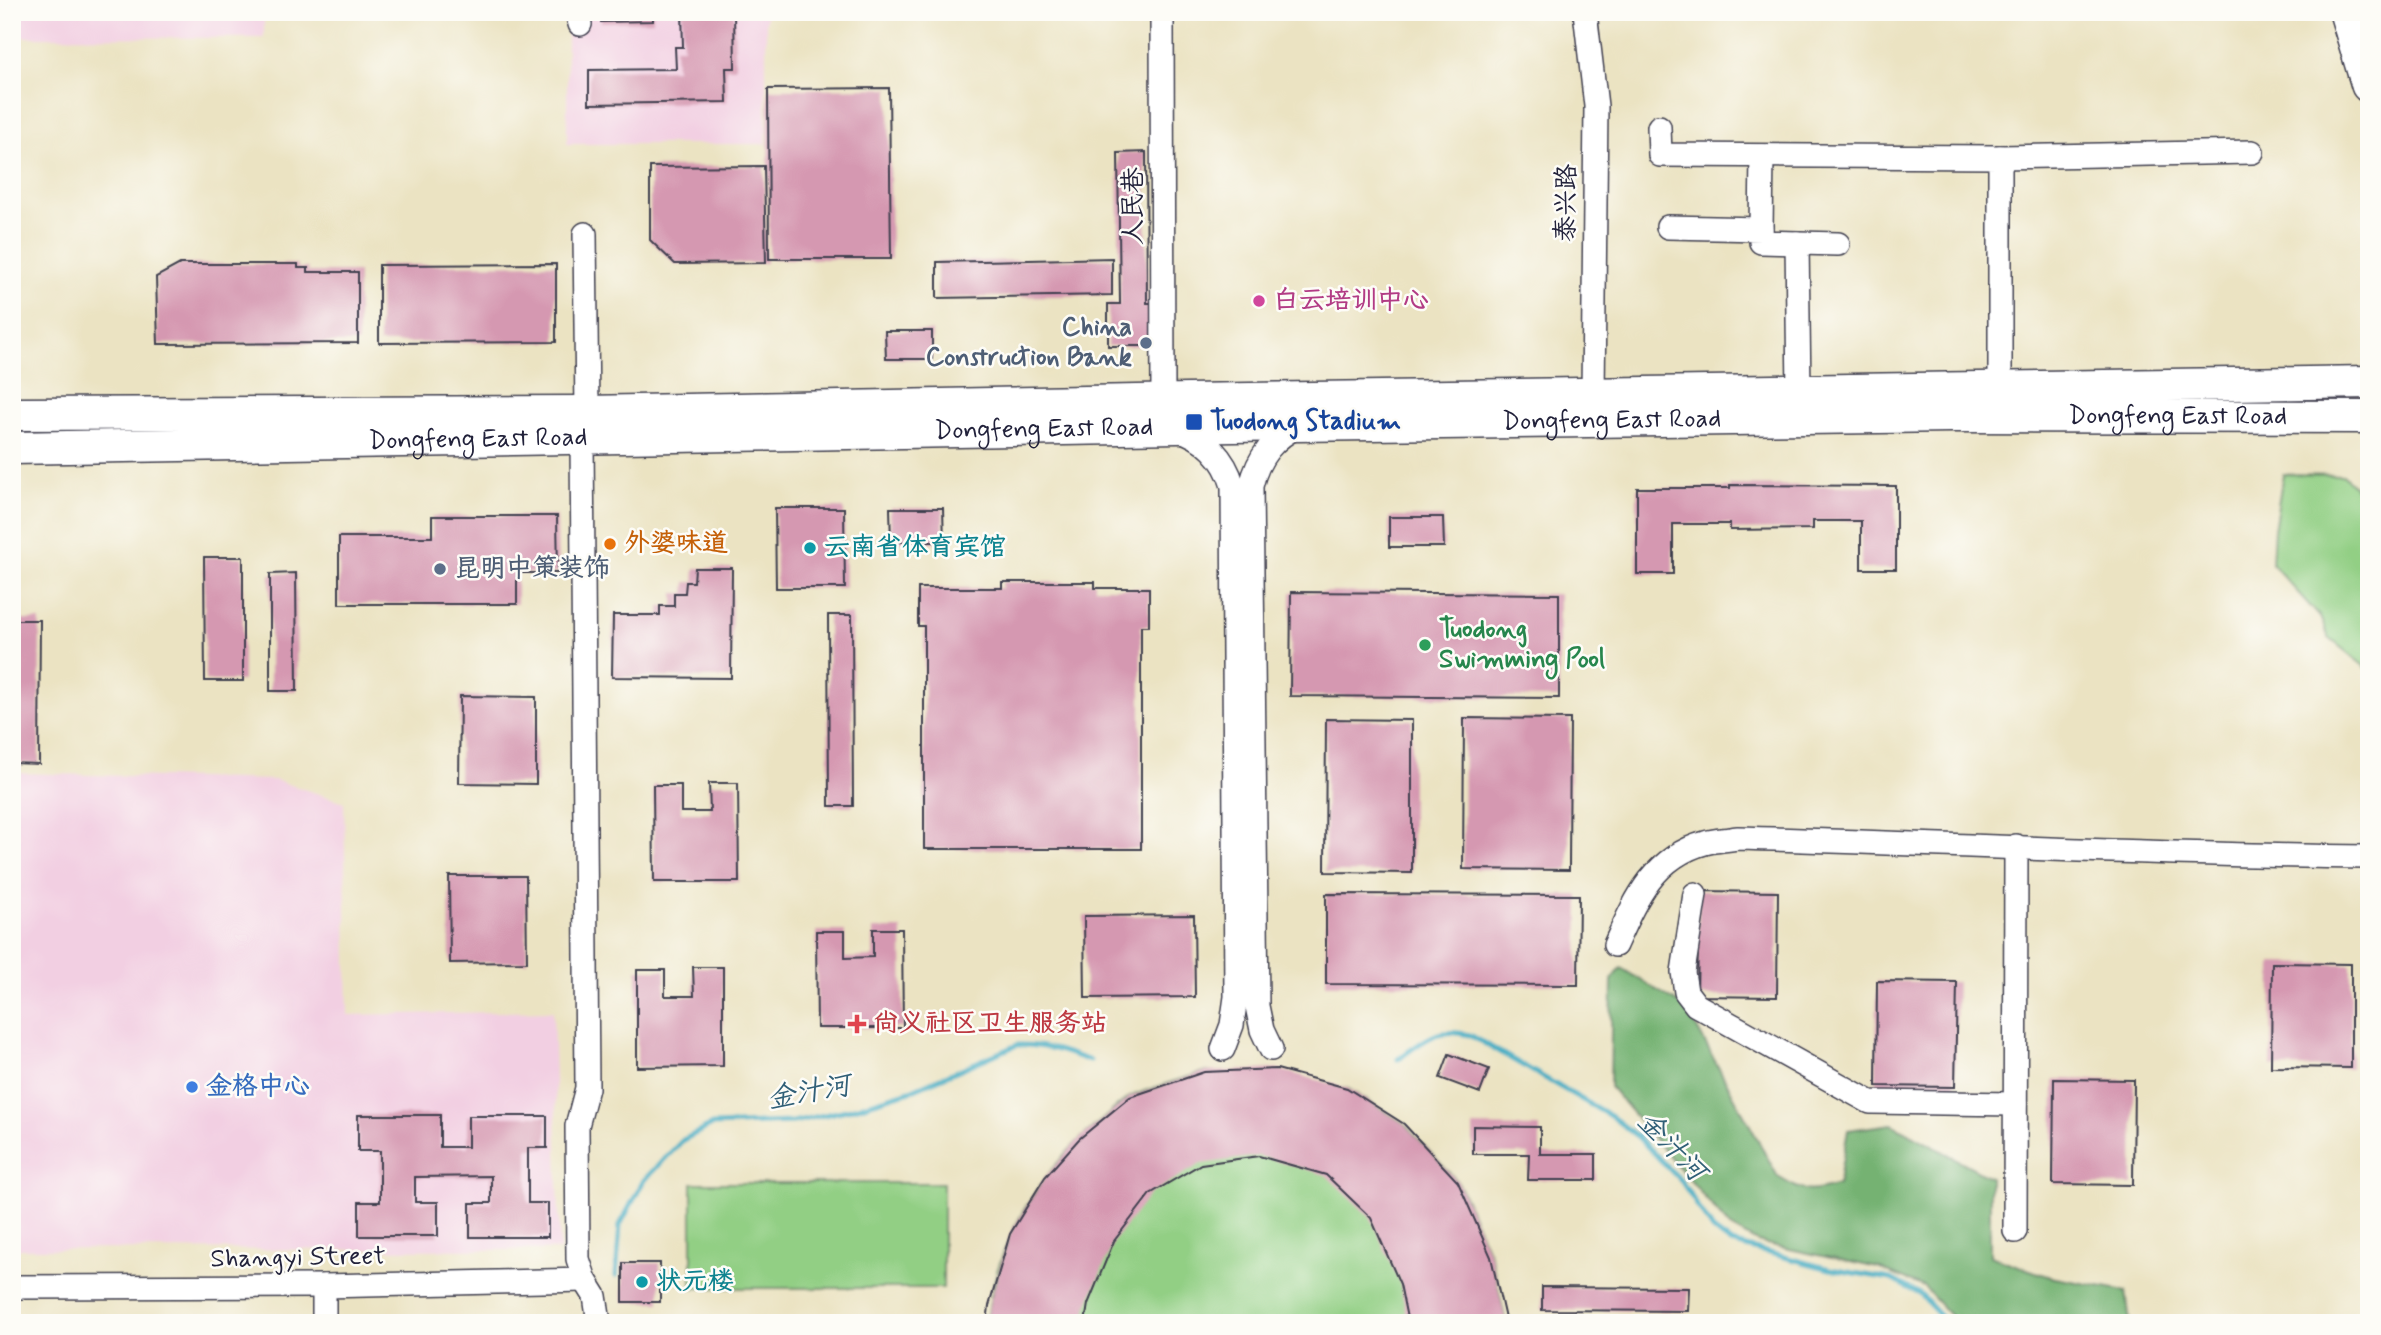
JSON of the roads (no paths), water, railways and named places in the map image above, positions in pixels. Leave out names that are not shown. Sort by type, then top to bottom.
[{"type":"main road","points":[[2347,12],[2369,85]]},
{"type":"main road","name":"Dongfeng East Road","points":[[12,448],[585,425],[1154,414],[1593,395],[2369,382]]},
{"type":"main road","name":"Dongfeng East Road","points":[[12,414],[585,425]]},
{"type":"main road","name":"Dongfeng East Road","points":[[1154,414],[1300,425],[1951,416],[2369,417]]},
{"type":"street","name":"人民巷","points":[[1154,414],[1162,12]]},
{"type":"street","name":"泰兴路","points":[[1585,12],[1596,106],[1593,395]]},
{"type":"street","points":[[1659,127],[1660,155],[2000,157],[2252,152]]},
{"type":"street","points":[[1762,156],[1761,242],[1838,244]]},
{"type":"street","points":[[2000,157],[2000,388]]},
{"type":"street","points":[[1668,227],[1761,229]]},
{"type":"street","points":[[585,234],[587,1088],[577,1126],[578,1259],[585,1280],[595,1296],[599,1323]]},
{"type":"street","points":[[1797,243],[1798,392]]},
{"type":"street","points":[[1154,414],[1193,435],[1212,449],[1229,472],[1233,486],[1236,997],[1232,1026],[1223,1049]]},
{"type":"street","points":[[1271,1049],[1262,1030],[1257,1006],[1251,485],[1254,472],[1267,449],[1288,431],[1300,425]]},
{"type":"street","points":[[1615,945],[1639,894],[1654,873],[1681,853],[1705,843],[1737,838],[2223,855],[2369,856]]},
{"type":"street","points":[[2015,1231],[2016,846]]},
{"type":"street","points":[[1695,894],[1683,972],[1686,992],[1696,1005],[1870,1102],[2015,1104]]},
{"type":"street","name":"Shangyi Street","points":[[12,1287],[324,1286],[585,1280]]},
{"type":"street","points":[[324,1286],[324,1323]]},
{"type":"waterway","name":"金汁河","points":[[1398,1059],[1423,1041],[1439,1034],[1448,1032],[1470,1035],[1612,1117],[1638,1137],[1682,1182],[1713,1230],[1731,1243],[1830,1269],[1891,1279],[1920,1294],[1947,1323]]},
{"type":"waterway","name":"金汁河","points":[[616,1276],[620,1225],[644,1180],[683,1140],[712,1125],[793,1122],[851,1109],[910,1091],[1017,1045],[1045,1047],[1090,1061]]},
{"type":"place","name":"白云培训中心","points":[[1259,301]]},
{"type":"place","name":"China Construction Bank","points":[[1146,343]]},
{"type":"place","name":"Tuodong Stadium","points":[[1194,422]]},
{"type":"place","name":"外婆味道","points":[[610,544]]},
{"type":"place","name":"云南省体育宾馆","points":[[810,548]]},
{"type":"place","name":"昆明中策装饰","points":[[440,569]]},
{"type":"place","name":"Tuodong Swimming Pool","points":[[1425,645]]},
{"type":"place","name":"尚义社区卫生服务站","points":[[857,1024]]},
{"type":"place","name":"金格中心","points":[[192,1087]]},
{"type":"place","name":"状元楼","points":[[642,1282]]}]
